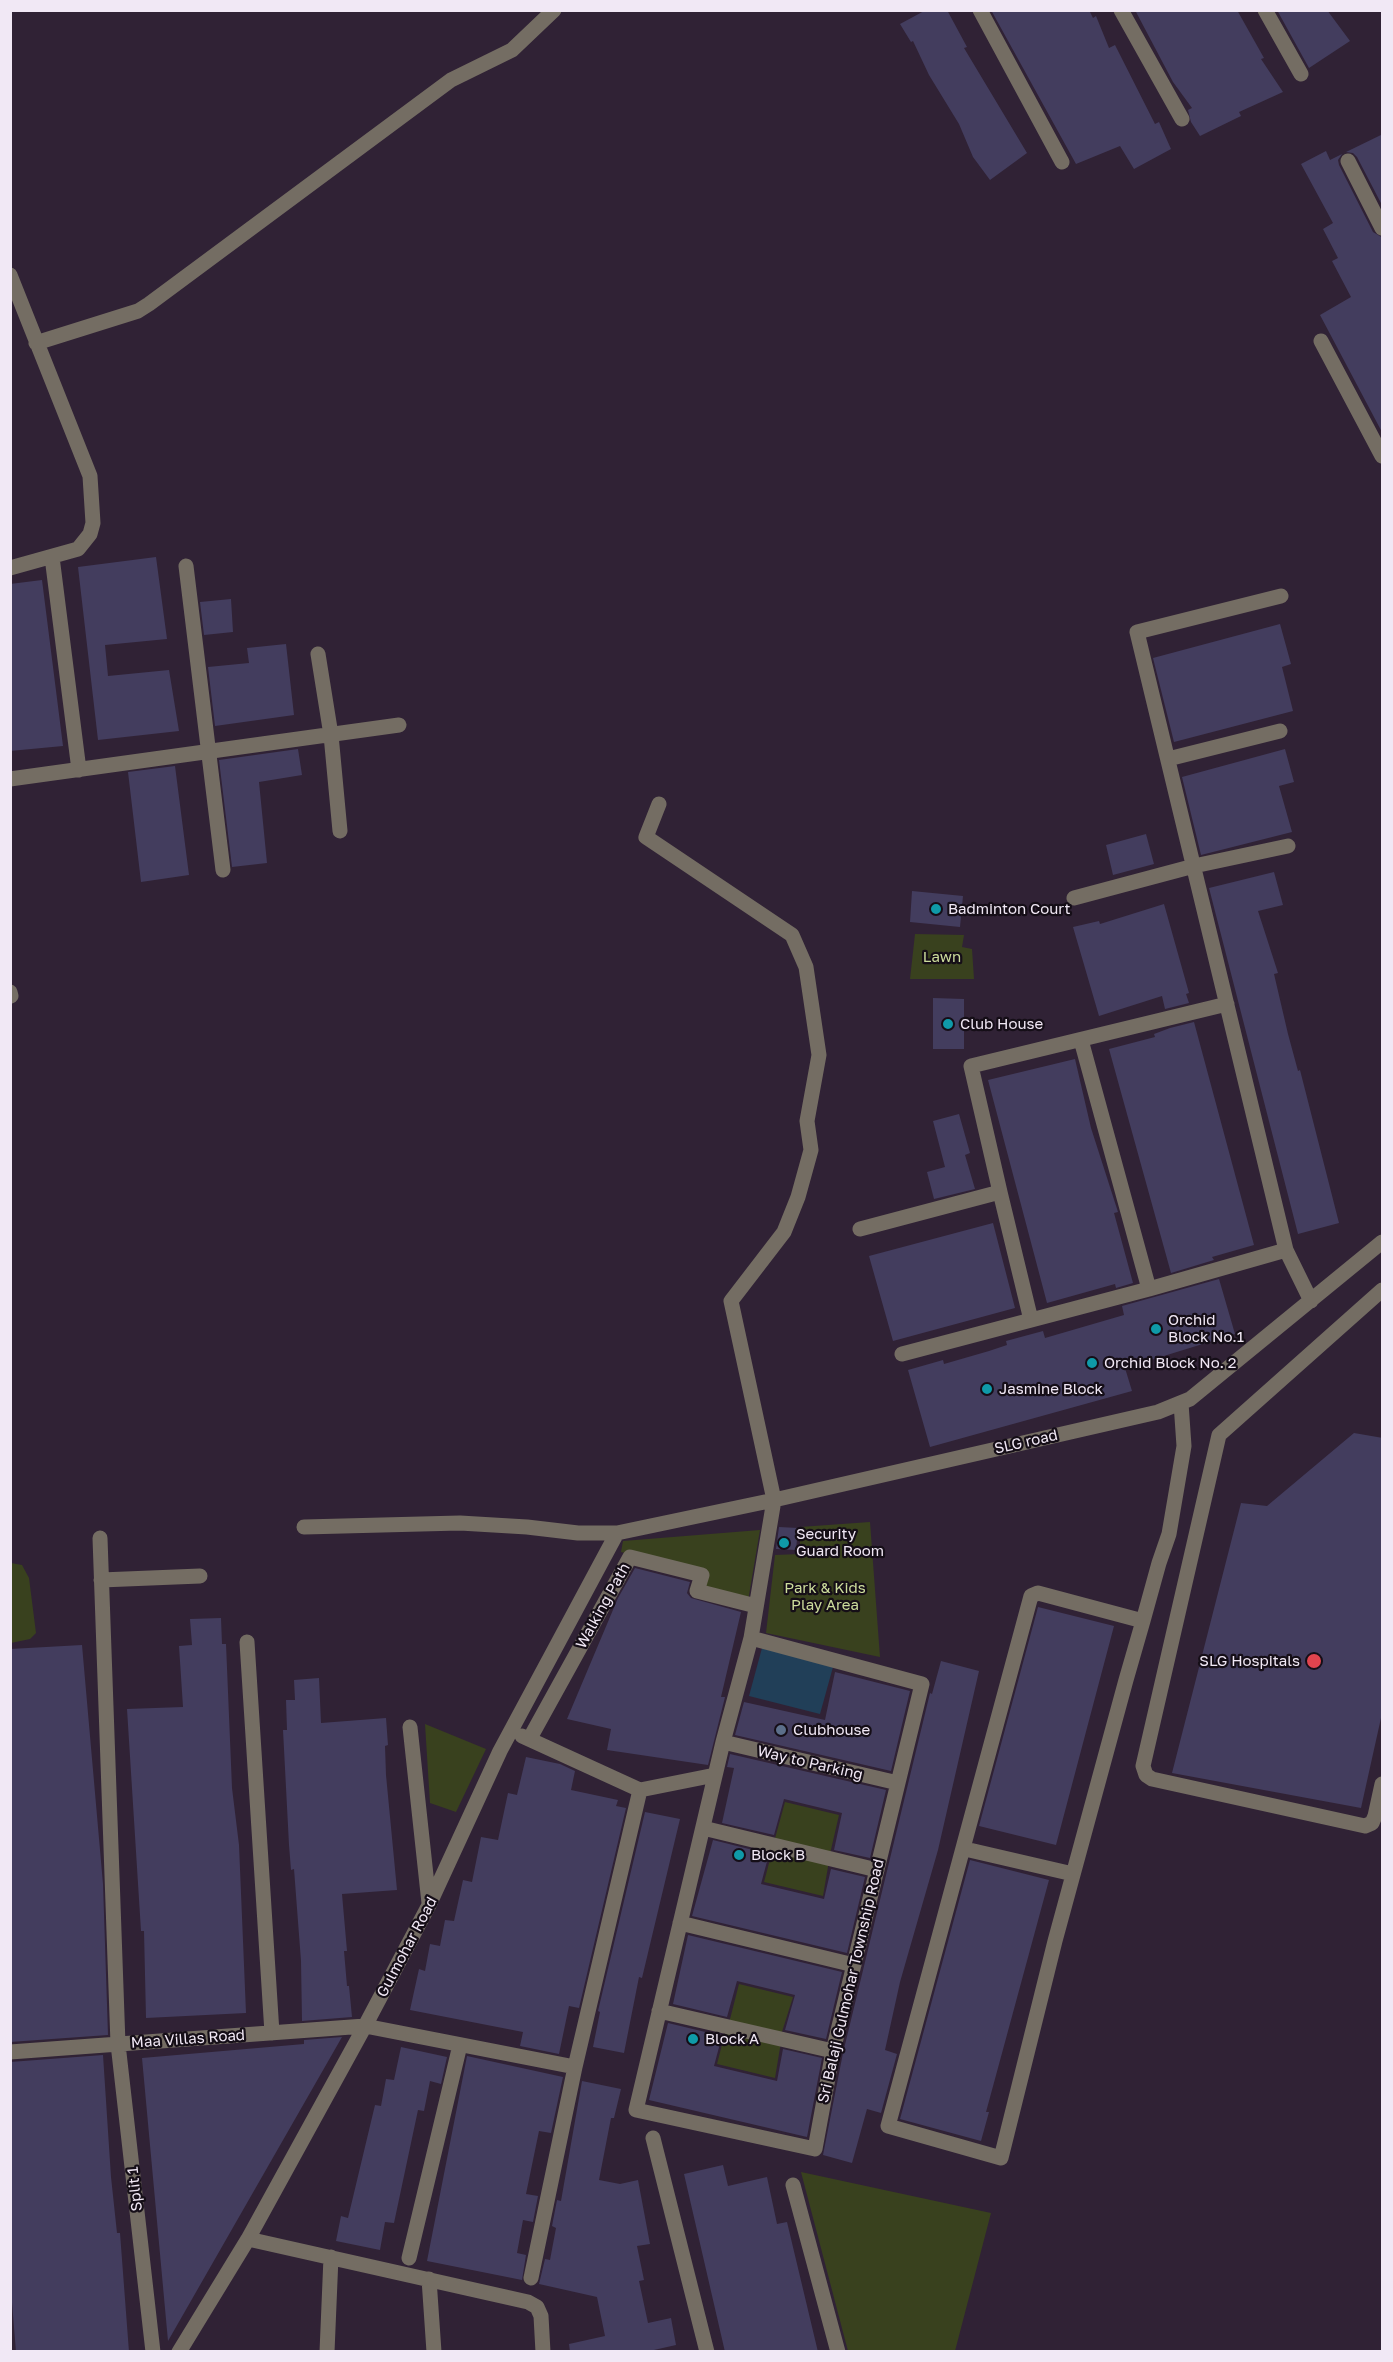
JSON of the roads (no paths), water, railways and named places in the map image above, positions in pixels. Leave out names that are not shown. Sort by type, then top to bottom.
[{"type":"street","points":[[36,343],[131,313],[149,304],[451,80],[512,50],[554,10]]},
{"type":"street","points":[[980,10],[1062,162]]},
{"type":"street","points":[[1121,10],[1182,119]]},
{"type":"street","points":[[1265,10],[1301,74]]},
{"type":"street","points":[[1348,161],[1383,228]]},
{"type":"street","points":[[10,276],[90,476],[93,523],[90,534],[78,549],[10,568]]},
{"type":"street","points":[[1321,341],[1383,456]]},
{"type":"street","points":[[52,557],[79,770]]},
{"type":"street","points":[[186,566],[223,870]]},
{"type":"street","points":[[1281,596],[1137,632],[1286,1250],[1311,1301]]},
{"type":"street","points":[[318,654],[331,735],[340,831]]},
{"type":"street","points":[[10,779],[399,725]]},
{"type":"street","points":[[1168,759],[1280,731]]},
{"type":"street","points":[[659,804],[646,837],[722,885],[792,935],[806,966],[819,1055],[807,1121],[811,1150],[798,1197],[784,1232],[731,1301],[774,1500]]},
{"type":"street","points":[[1074,898],[1194,866],[1288,846]]},
{"type":"street","points":[[1031,1320],[971,1066],[1227,1004]]},
{"type":"street","points":[[1081,1040],[1149,1289]]},
{"type":"street","points":[[860,1228],[1000,1192]]},
{"type":"street","name":"SLG road","points":[[304,1527],[460,1523],[578,1533],[617,1533],[774,1500],[1158,1412],[1190,1399],[1383,1242]]},
{"type":"street","points":[[902,1354],[1149,1289],[1286,1250]]},
{"type":"street","points":[[1383,1290],[1219,1435],[1143,1757],[1146,1775],[1152,1779],[1365,1826],[1372,1823],[1383,1784]]},
{"type":"street","points":[[1143,1621],[1038,1593],[1031,1596],[888,2126],[1002,2158],[1073,1874],[1169,1534],[1184,1430],[1181,1403]]},
{"type":"street","name":"Sri Balaji Gulmohar Township Road","points":[[752,1638],[922,1684],[832,2051],[815,2150],[636,2110],[723,1743],[752,1638],[774,1500]]},
{"type":"street","name":"Gulmohar Road","points":[[179,2352],[248,2239],[429,1905],[511,1733],[617,1533]]},
{"type":"street","name":"Split 1","points":[[100,1538],[118,2044],[153,2352]]},
{"type":"street","name":"Walking Path","points":[[530,1738],[630,1557],[702,1575],[697,1591],[756,1606]]},
{"type":"street","points":[[101,1580],[200,1576]]},
{"type":"street","points":[[247,1642],[272,2033]]},
{"type":"street","points":[[410,1727],[429,1905]]},
{"type":"street","points":[[511,1733],[530,1738],[640,1790],[716,1775]]},
{"type":"street","name":"Way to Parking","points":[[723,1743],[898,1784]]},
{"type":"street","points":[[531,2278],[574,2067],[640,1790]]},
{"type":"street","points":[[703,1828],[877,1870]]},
{"type":"street","points":[[964,1849],[1073,1874]]},
{"type":"street","points":[[681,1923],[854,1965]]},
{"type":"street","points":[[659,2012],[832,2051]]},
{"type":"street","name":"Maa Villas Road","points":[[10,2052],[364,2026],[574,2067]]},
{"type":"street","points":[[409,2258],[460,2045]]},
{"type":"street","points":[[653,2138],[707,2352]]},
{"type":"street","points":[[793,2185],[838,2352]]},
{"type":"street","points":[[248,2239],[528,2302],[537,2307],[541,2316],[543,2352]]},
{"type":"street","points":[[327,2352],[330,2257]]},
{"type":"street","points":[[429,2279],[434,2352]]},
{"type":"water","points":[[762,1648],[833,1667],[820,1714],[749,1696]]},
{"type":"place","name":"Badminton Court","points":[[936,909]]},
{"type":"place","name":"Club House","points":[[948,1024]]},
{"type":"place","name":"Orchid Block No.1","points":[[1156,1329]]},
{"type":"place","name":"Orchid Block No. 2","points":[[1092,1363]]},
{"type":"place","name":"Jasmine Block","points":[[987,1389]]},
{"type":"place","name":"Security Guard Room","points":[[784,1543]]},
{"type":"place","name":"SLG Hospitals","points":[[1314,1661]]},
{"type":"place","name":"Clubhouse","points":[[781,1730]]},
{"type":"place","name":"Block B","points":[[739,1855]]},
{"type":"place","name":"Block A","points":[[693,2039]]},
{"type":"park label","name":"Lawn","points":[[942,957]]},
{"type":"park label","name":"Park & Kids Play Area","points":[[825,1596]]}]
